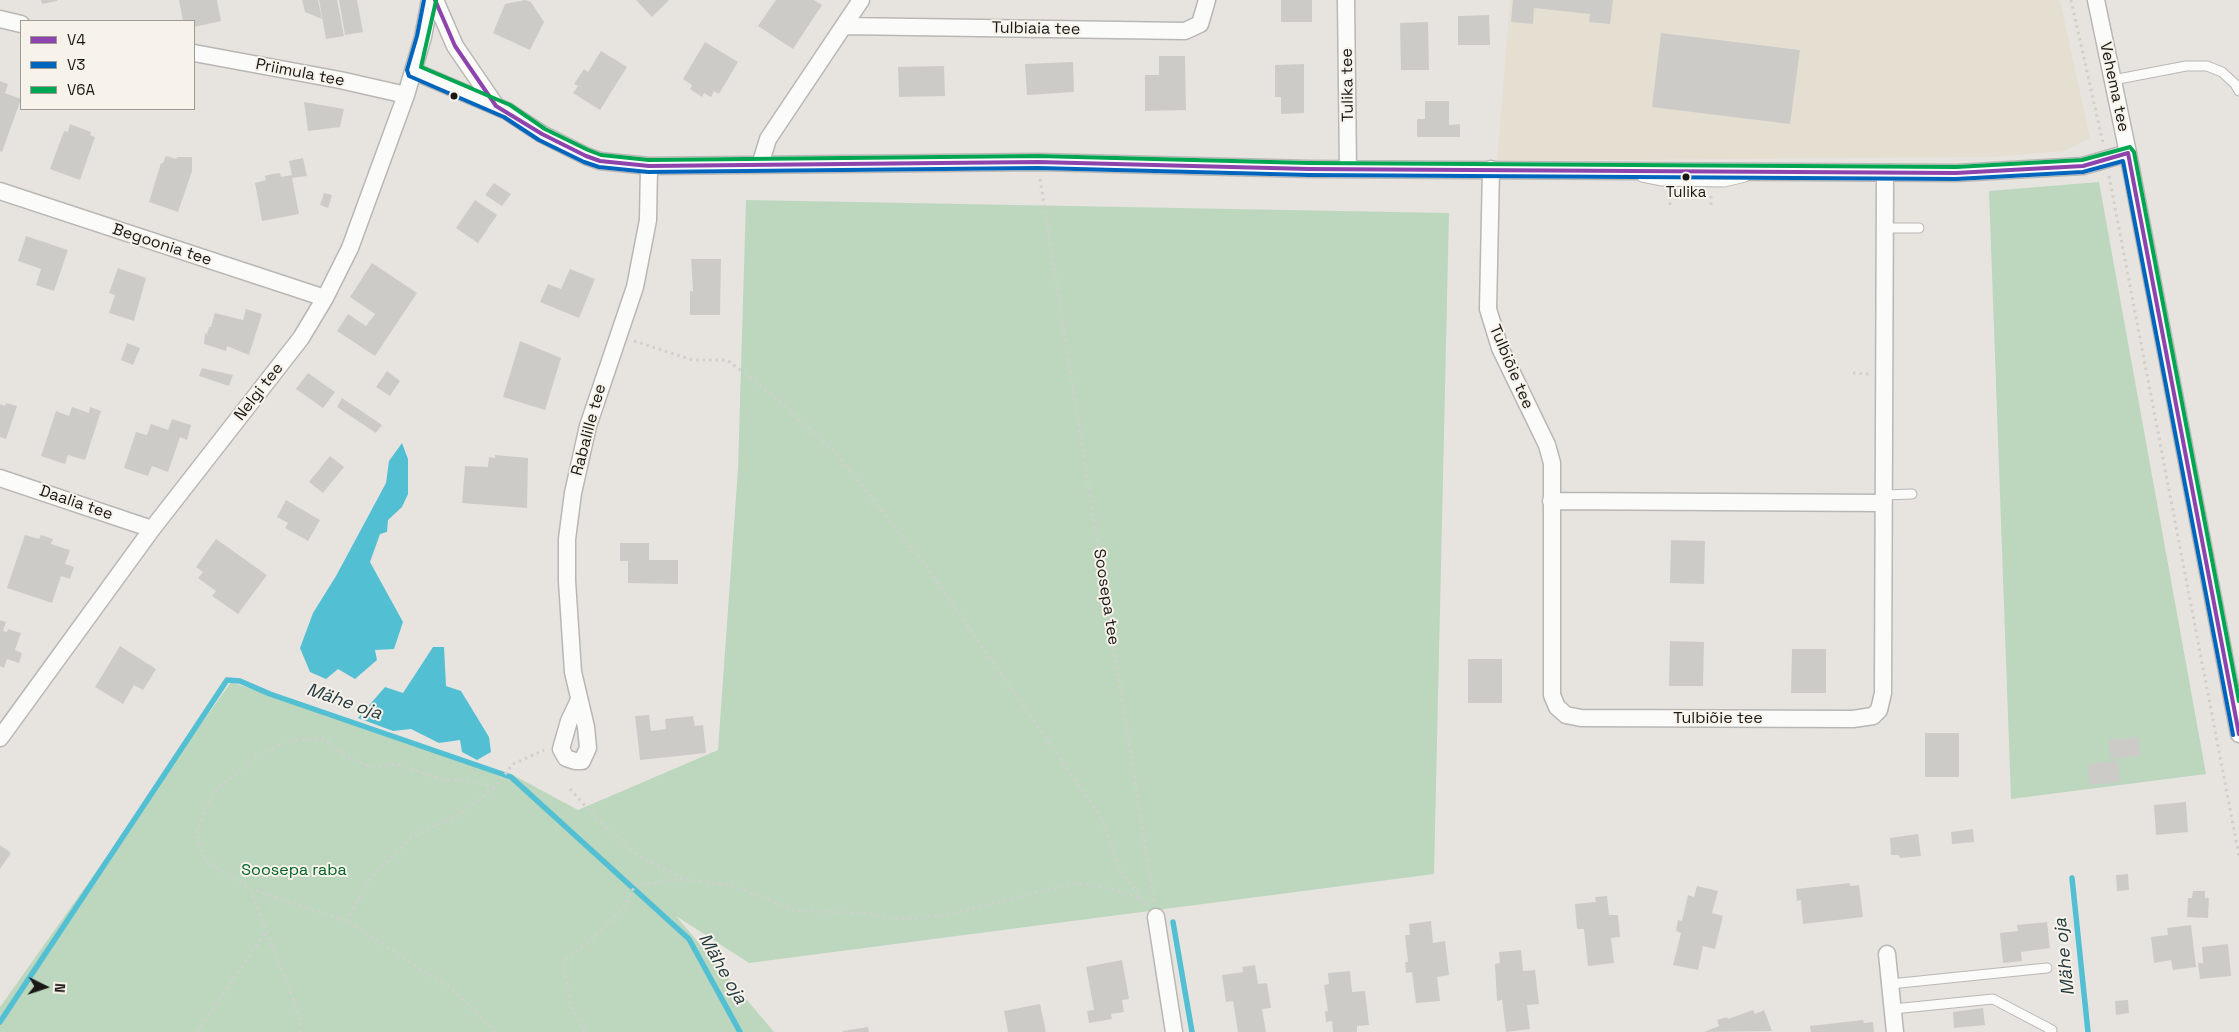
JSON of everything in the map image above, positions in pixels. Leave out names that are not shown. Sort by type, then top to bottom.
[{"type":"street","name":"Nelgi tee","points":[[0,738],[152,529],[301,338],[325,298],[350,248],[406,95],[430,0]]},
{"type":"street","points":[[435,0],[455,46],[496,106]]},
{"type":"street","points":[[760,165],[768,139],[861,0]]},
{"type":"street","name":"Tulbiaia tee","points":[[844,26],[1185,31],[1200,24],[1207,0]]},
{"type":"street","name":"Tulika tee","points":[[1346,0],[1348,169]]},
{"type":"street","name":"Vehema tee","points":[[2096,0],[2128,153],[2239,734]]},
{"type":"street","points":[[0,19],[20,24]]},
{"type":"street","name":"Priimula tee","points":[[195,53],[340,80],[406,95]]},
{"type":"street","points":[[413,70],[496,106],[542,134],[586,156],[600,161],[649,166],[1038,162],[1348,169],[1956,173],[2083,166],[2106,161],[2128,153]]},
{"type":"street","name":"Rabalille tee","points":[[579,700],[573,672],[567,581],[567,539],[573,493],[588,426],[635,287],[648,220],[649,166]]},
{"type":"street","name":"Tulbiõie tee","points":[[1491,169],[1488,309],[1500,348],[1547,445],[1552,463],[1552,695],[1557,707],[1566,715],[1591,718],[1853,719],[1873,716],[1882,704],[1885,173]]},
{"type":"street","name":"Begoonia tee","points":[[0,191],[325,298]]},
{"type":"street","name":"Daalia tee","points":[[0,478],[152,529]]},
{"type":"street","points":[[1551,501],[1884,499]]},
{"type":"street","points":[[1156,917],[1174,1032]]},
{"type":"street","points":[[1887,954],[1895,1032]]},
{"type":"lane","points":[[2113,80],[2186,66],[2208,66],[2222,72],[2235,84],[2239,91]]},
{"type":"lane","points":[[1884,228],[1919,228]]},
{"type":"lane","points":[[1884,499],[1912,494]]},
{"type":"lane","points":[[1890,984],[2048,968]]},
{"type":"lane","points":[[1893,1010],[1994,999],[2052,1030]]},
{"type":"path","points":[[2071,0],[2106,161],[2239,856]]},
{"type":"path","name":"Soosepa tee","points":[[1038,162],[1156,917]]},
{"type":"path","points":[[617,336],[694,360],[727,360],[768,391],[835,452],[922,562],[1100,816],[1121,871],[1156,917]]},
{"type":"path","points":[[1871,374],[1871,383]]},
{"type":"path","points":[[495,787],[470,781],[444,780],[395,764],[371,767],[345,756],[324,739],[301,739],[279,746],[256,757],[218,788],[206,807],[196,832],[205,860],[250,889],[347,921],[452,989],[496,1032]]},
{"type":"path","points":[[347,921],[368,881],[412,838],[460,814],[495,787],[513,764],[545,750]]},
{"type":"path","points":[[570,789],[597,819],[637,856],[684,879]]},
{"type":"path","points":[[585,1032],[571,1006],[563,961],[590,942],[625,907],[635,885],[684,879],[735,886],[794,910],[870,914],[895,918],[944,916],[1074,883],[1105,887],[1140,898]]},
{"type":"path","points":[[250,889],[293,998],[300,1023],[300,1032]]},
{"type":"path","points":[[197,1032],[266,932]]},
{"type":"shaded area","points":[[1510,0],[2060,0],[2090,138],[2065,151],[1993,157],[1497,161]]},
{"type":"green space","points":[[2099,182],[2206,774],[2011,799],[1989,191]]},
{"type":"green space","name":"Soosepa raba","points":[[746,200],[1449,213],[1434,874],[749,963],[676,916],[774,1032],[0,1032],[0,1007],[231,682],[513,775],[578,810],[718,750],[738,469]]},
{"type":"water","points":[[402,443],[408,459],[408,494],[402,507],[388,520],[387,532],[380,534],[370,562],[403,622],[394,649],[375,650],[377,660],[355,679],[338,669],[326,679],[310,672],[300,648],[313,613],[336,576],[386,483],[389,461]]},
{"type":"water","points":[[433,647],[444,647],[446,686],[461,691],[489,737],[491,752],[477,760],[462,752],[460,740],[439,743],[411,729],[393,731],[358,718],[385,687],[403,693]]},
{"type":"building","points":[[41,0],[57,0],[57,1],[42,4]]},
{"type":"building","points":[[179,0],[217,0],[221,21],[195,27],[195,20],[183,20]]},
{"type":"building","points":[[302,0],[318,0],[322,19],[305,12]]},
{"type":"building","points":[[319,0],[337,0],[344,36],[326,39]]},
{"type":"building","points":[[339,0],[357,0],[363,32],[345,35]]},
{"type":"building","points":[[525,0],[531,2],[544,22],[530,50],[493,33],[505,4]]},
{"type":"building","points":[[636,0],[669,0],[652,17]]},
{"type":"building","points":[[776,0],[814,0],[822,5],[793,49],[758,26]]},
{"type":"building","points":[[1281,0],[1312,0],[1312,22],[1281,22]]},
{"type":"building","points":[[1513,0],[1613,0],[1610,24],[1589,22],[1590,14],[1534,8],[1533,24],[1511,22]]},
{"type":"building","points":[[1489,15],[1490,45],[1458,45],[1458,16]]},
{"type":"building","points":[[1428,22],[1429,70],[1401,70],[1400,23]]},
{"type":"building","points":[[1661,33],[1800,50],[1790,124],[1652,107]]},
{"type":"building","points":[[705,42],[738,62],[719,94],[714,91],[711,97],[704,93],[702,97],[690,89],[692,85],[683,79]]},
{"type":"building","points":[[601,51],[627,67],[600,110],[573,93],[578,86],[574,84],[584,69],[588,72]]},
{"type":"building","points":[[1159,56],[1185,56],[1186,110],[1145,111],[1145,75],[1159,75]]},
{"type":"building","points":[[1073,62],[1074,92],[1027,95],[1025,64]]},
{"type":"building","points":[[1304,64],[1304,113],[1281,114],[1281,97],[1275,97],[1275,65]]},
{"type":"building","points":[[944,66],[945,96],[899,97],[898,67]]},
{"type":"building","points":[[0,81],[8,84],[5,93],[20,99],[20,102],[2,152],[0,151]]},
{"type":"building","points":[[1425,101],[1449,101],[1449,125],[1460,124],[1460,137],[1417,137],[1417,119],[1425,119]]},
{"type":"building","points":[[304,102],[344,109],[340,127],[308,131]]},
{"type":"building","points":[[70,124],[91,132],[90,135],[95,137],[80,180],[50,169],[64,131],[68,132]]},
{"type":"building","points":[[166,156],[176,159],[177,157],[192,157],[192,171],[178,212],[149,202],[161,163],[163,163]]},
{"type":"building","points":[[303,158],[307,176],[292,178],[299,214],[262,221],[255,183],[266,180],[265,176],[272,174],[280,173],[281,177],[292,175],[289,161]]},
{"type":"building","points":[[494,183],[511,194],[502,206],[485,195]]},
{"type":"building","points":[[324,193],[332,195],[328,208],[320,205]]},
{"type":"building","points":[[475,200],[497,215],[478,243],[456,228]]},
{"type":"building","points":[[26,236],[68,250],[54,291],[36,285],[41,269],[18,261]]},
{"type":"building","points":[[691,259],[721,259],[720,315],[690,315],[690,291],[693,291]]},
{"type":"building","points":[[372,263],[417,293],[375,356],[337,331],[348,314],[366,326],[375,314],[350,297]]},
{"type":"building","points":[[118,268],[146,278],[134,321],[109,313],[115,295],[109,293]]},
{"type":"building","points":[[570,269],[595,279],[579,318],[540,302],[548,284],[561,289]]},
{"type":"building","points":[[246,309],[262,314],[249,355],[227,346],[226,351],[204,344],[205,333],[207,334],[209,327],[211,327],[215,313],[243,320]]},
{"type":"building","points":[[520,341],[561,358],[545,410],[503,397]]},
{"type":"building","points":[[127,343],[140,348],[133,365],[121,360]]},
{"type":"building","points":[[202,368],[233,375],[229,386],[199,376]]},
{"type":"building","points":[[387,371],[400,381],[390,396],[376,387]]},
{"type":"building","points":[[308,373],[335,392],[323,408],[296,389]]},
{"type":"building","points":[[342,398],[382,425],[376,433],[337,407]]},
{"type":"building","points":[[6,403],[17,406],[6,439],[0,437],[0,404],[5,406]]},
{"type":"building","points":[[72,407],[89,413],[90,407],[101,411],[85,460],[68,455],[65,464],[41,456],[56,411],[69,416]]},
{"type":"building","points":[[172,419],[191,425],[187,440],[180,437],[168,472],[152,466],[148,476],[124,468],[136,432],[147,435],[151,424],[168,430]]},
{"type":"building","points":[[495,455],[528,458],[527,508],[462,503],[465,466],[488,467],[489,457],[495,458]]},
{"type":"building","points":[[330,456],[344,467],[323,493],[309,482]]},
{"type":"building","points":[[286,500],[320,520],[308,541],[285,528],[288,523],[277,517]]},
{"type":"building","points":[[25,535],[39,539],[41,535],[53,539],[51,544],[70,550],[65,564],[74,567],[70,579],[61,576],[52,603],[7,588]]},
{"type":"building","points":[[216,539],[267,575],[238,614],[212,596],[216,591],[198,578],[203,572],[196,567]]},
{"type":"building","points":[[1671,540],[1705,541],[1704,584],[1670,583]]},
{"type":"building","points":[[620,543],[649,543],[649,560],[678,560],[678,584],[628,583],[628,561],[620,561]]},
{"type":"building","points":[[0,620],[6,622],[3,631],[7,632],[8,629],[21,633],[15,650],[22,653],[19,663],[7,659],[4,668],[0,666]]},
{"type":"building","points":[[1670,641],[1704,642],[1703,686],[1669,686]]},
{"type":"building","points":[[120,646],[156,669],[143,690],[134,685],[123,704],[95,687]]},
{"type":"building","points":[[1792,649],[1826,649],[1826,693],[1791,693]]},
{"type":"building","points":[[1468,659],[1502,659],[1502,703],[1468,703]]},
{"type":"building","points":[[649,715],[651,731],[666,729],[665,719],[693,716],[695,726],[703,725],[706,753],[640,760],[635,716]]},
{"type":"building","points":[[1925,733],[1959,733],[1959,777],[1925,777]]},
{"type":"building","points":[[2139,737],[2140,756],[2111,759],[2108,740]]},
{"type":"building","points":[[2118,761],[2120,782],[2089,785],[2088,764]]},
{"type":"building","points":[[2186,802],[2188,832],[2156,835],[2154,805]]},
{"type":"building","points":[[1973,829],[1974,842],[1952,844],[1951,832]]},
{"type":"building","points":[[1918,834],[1921,856],[1900,858],[1899,855],[1891,855],[1890,838]]},
{"type":"building","points":[[0,845],[11,853],[0,869]]},
{"type":"building","points":[[2128,874],[2129,890],[2117,891],[2116,875]]},
{"type":"building","points":[[1850,883],[1850,886],[1859,885],[1863,917],[1803,924],[1801,900],[1797,901],[1796,889]]},
{"type":"building","points":[[1697,886],[1718,891],[1712,913],[1723,916],[1715,949],[1703,946],[1698,970],[1673,965],[1681,933],[1676,931],[1678,920],[1682,921],[1688,895],[1694,897]]},
{"type":"building","points":[[2193,891],[2205,891],[2205,898],[2209,898],[2208,918],[2187,917],[2188,898],[2192,898]]},
{"type":"building","points":[[1607,896],[1609,915],[1618,915],[1620,937],[1611,938],[1614,963],[1588,966],[1584,929],[1577,929],[1575,904],[1596,902],[1595,897]]},
{"type":"building","points":[[1431,921],[1433,943],[1445,941],[1449,975],[1437,977],[1440,1001],[1416,1003],[1412,972],[1406,973],[1405,962],[1408,962],[1405,935],[1410,935],[1409,924]]},
{"type":"building","points":[[2047,922],[2050,948],[2021,952],[2022,961],[2003,963],[2000,933],[2018,931],[2017,925]]},
{"type":"building","points":[[2191,925],[2196,967],[2173,970],[2171,960],[2154,963],[2151,937],[2168,935],[2167,928]]},
{"type":"building","points":[[2228,944],[2231,976],[2200,979],[2198,963],[2203,963],[2202,947]]},
{"type":"building","points":[[1521,950],[1523,971],[1535,970],[1539,1004],[1527,1005],[1530,1029],[1506,1032],[1502,1000],[1497,1001],[1495,964],[1500,963],[1499,952]]},
{"type":"building","points":[[1122,960],[1129,999],[1122,1000],[1124,1012],[1111,1014],[1112,1019],[1089,1023],[1087,1011],[1094,1010],[1086,967]]},
{"type":"building","points":[[1255,965],[1258,984],[1267,983],[1271,1008],[1262,1009],[1266,1032],[1238,1032],[1233,1001],[1226,1002],[1222,975],[1243,972],[1242,967]]},
{"type":"building","points":[[1350,971],[1352,992],[1365,991],[1369,1025],[1357,1026],[1357,1032],[1333,1032],[1332,1021],[1326,1022],[1325,1011],[1328,1011],[1324,985],[1329,984],[1328,973]]},
{"type":"building","points":[[2128,1000],[2129,1013],[2116,1015],[2115,1001]]},
{"type":"building","points":[[1040,1004],[1046,1032],[1008,1032],[1004,1011]]},
{"type":"building","points":[[1983,1008],[1985,1025],[1954,1028],[1953,1012]]},
{"type":"building","points":[[1753,1010],[1755,1014],[1764,1010],[1772,1031],[1704,1032],[1719,1026],[1717,1020],[1727,1017],[1728,1019]]},
{"type":"building","points":[[1863,1020],[1864,1023],[1873,1022],[1874,1032],[1811,1032],[1810,1026]]},
{"type":"building","points":[[868,1027],[869,1032],[843,1032],[843,1031]]},
{"type":"waterway","name":"Mähe oja","points":[[0,1022],[227,680],[240,681],[270,694],[511,777],[689,939],[740,1032]]},
{"type":"waterway","name":"Mähe oja","points":[[2072,878],[2088,1032]]},
{"type":"waterway","points":[[1173,922],[1192,1032]]},
{"type":"transit line","name":"V3","points":[[424,0],[417,36],[407,70],[409,76],[504,117],[539,140],[584,162],[599,167],[648,172],[1038,168],[1309,175],[1956,179],[2083,172],[2123,161],[2233,735]]},
{"type":"transit line","name":"V4","points":[[435,0],[455,46],[496,106]]},
{"type":"transit line","name":"V6A","points":[[436,1],[421,67],[510,105],[545,129],[588,150],[601,155],[649,160],[1038,156],[1309,163],[1956,167],[2082,160],[2130,147],[2134,152],[2239,701]]},
{"type":"transit line","name":"V4","points":[[496,106],[542,134],[586,156],[600,161],[649,166],[1038,162],[1309,169],[1956,173],[2083,166],[2128,153]]},
{"type":"transit line","name":"V4","points":[[2128,153],[2239,734]]},
{"type":"place","name":"Tulika","points":[[1686,177]]}]
